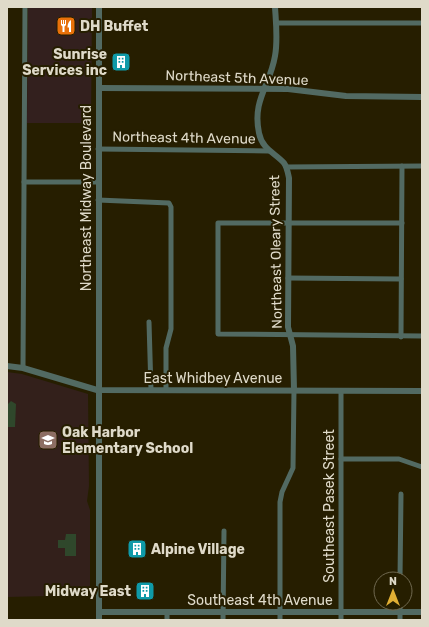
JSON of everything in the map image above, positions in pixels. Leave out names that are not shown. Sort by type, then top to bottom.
[{"type":"street","points":[[23,368],[25,7]]},
{"type":"street","name":"Northeast Midway Boulevard","points":[[99,7],[97,390],[99,620]]},
{"type":"street","name":"Northeast Oleary Street","points":[[275,7],[275,56],[269,77],[258,102],[259,131],[269,151],[286,167],[289,178],[288,327],[293,346],[294,390]]},
{"type":"street","points":[[276,23],[422,23]]},
{"type":"street","name":"Northeast 5th Avenue","points":[[99,88],[264,88],[288,89],[346,96],[422,97]]},
{"type":"street","name":"Northeast 4th Avenue","points":[[98,149],[269,151]]},
{"type":"street","points":[[401,337],[402,166]]},
{"type":"street","points":[[286,167],[422,166]]},
{"type":"street","points":[[24,182],[98,182]]},
{"type":"street","points":[[98,200],[169,203],[171,207],[171,328],[166,348],[166,390]]},
{"type":"street","points":[[402,223],[218,223],[218,334],[290,336],[422,336]]},
{"type":"street","points":[[288,278],[401,279]]},
{"type":"street","points":[[149,322],[150,390]]},
{"type":"street","name":"East Whidbey Avenue","points":[[7,366],[23,368],[97,390],[422,391]]},
{"type":"street","points":[[280,620],[280,502],[282,492],[293,468],[294,390]]},
{"type":"street","name":"Southeast Pasek Street","points":[[341,391],[341,620]]},
{"type":"street","points":[[341,459],[399,459],[422,467]]},
{"type":"street","points":[[400,571],[401,494]]},
{"type":"street","points":[[224,531],[224,620]]},
{"type":"street","name":"Southeast 4th Avenue","points":[[98,612],[422,612]]},
{"type":"street","points":[[167,612],[167,620]]},
{"type":"street","points":[[400,612],[400,620]]},
{"type":"shaded area","points":[[28,7],[92,7],[91,123],[27,123]]},
{"type":"shaded area","name":"Oak Harbor Elementary School","points":[[7,372],[22,374],[88,394],[89,486],[87,501],[90,510],[90,595],[7,597]]},
{"type":"green space","points":[[11,401],[16,404],[15,427],[8,427],[8,404]]},
{"type":"green space","points":[[66,534],[76,534],[76,556],[65,556],[65,548],[58,548],[58,540],[65,540]]},
{"type":"place","name":"DH Buffet","points":[[66,26]]},
{"type":"place","name":"Sunrise Services inc","points":[[121,62]]},
{"type":"place","name":"Oak Harbor Elementary School","points":[[48,440]]},
{"type":"place","name":"Alpine Village","points":[[137,549]]},
{"type":"place","name":"Midway East","points":[[145,591]]}]
